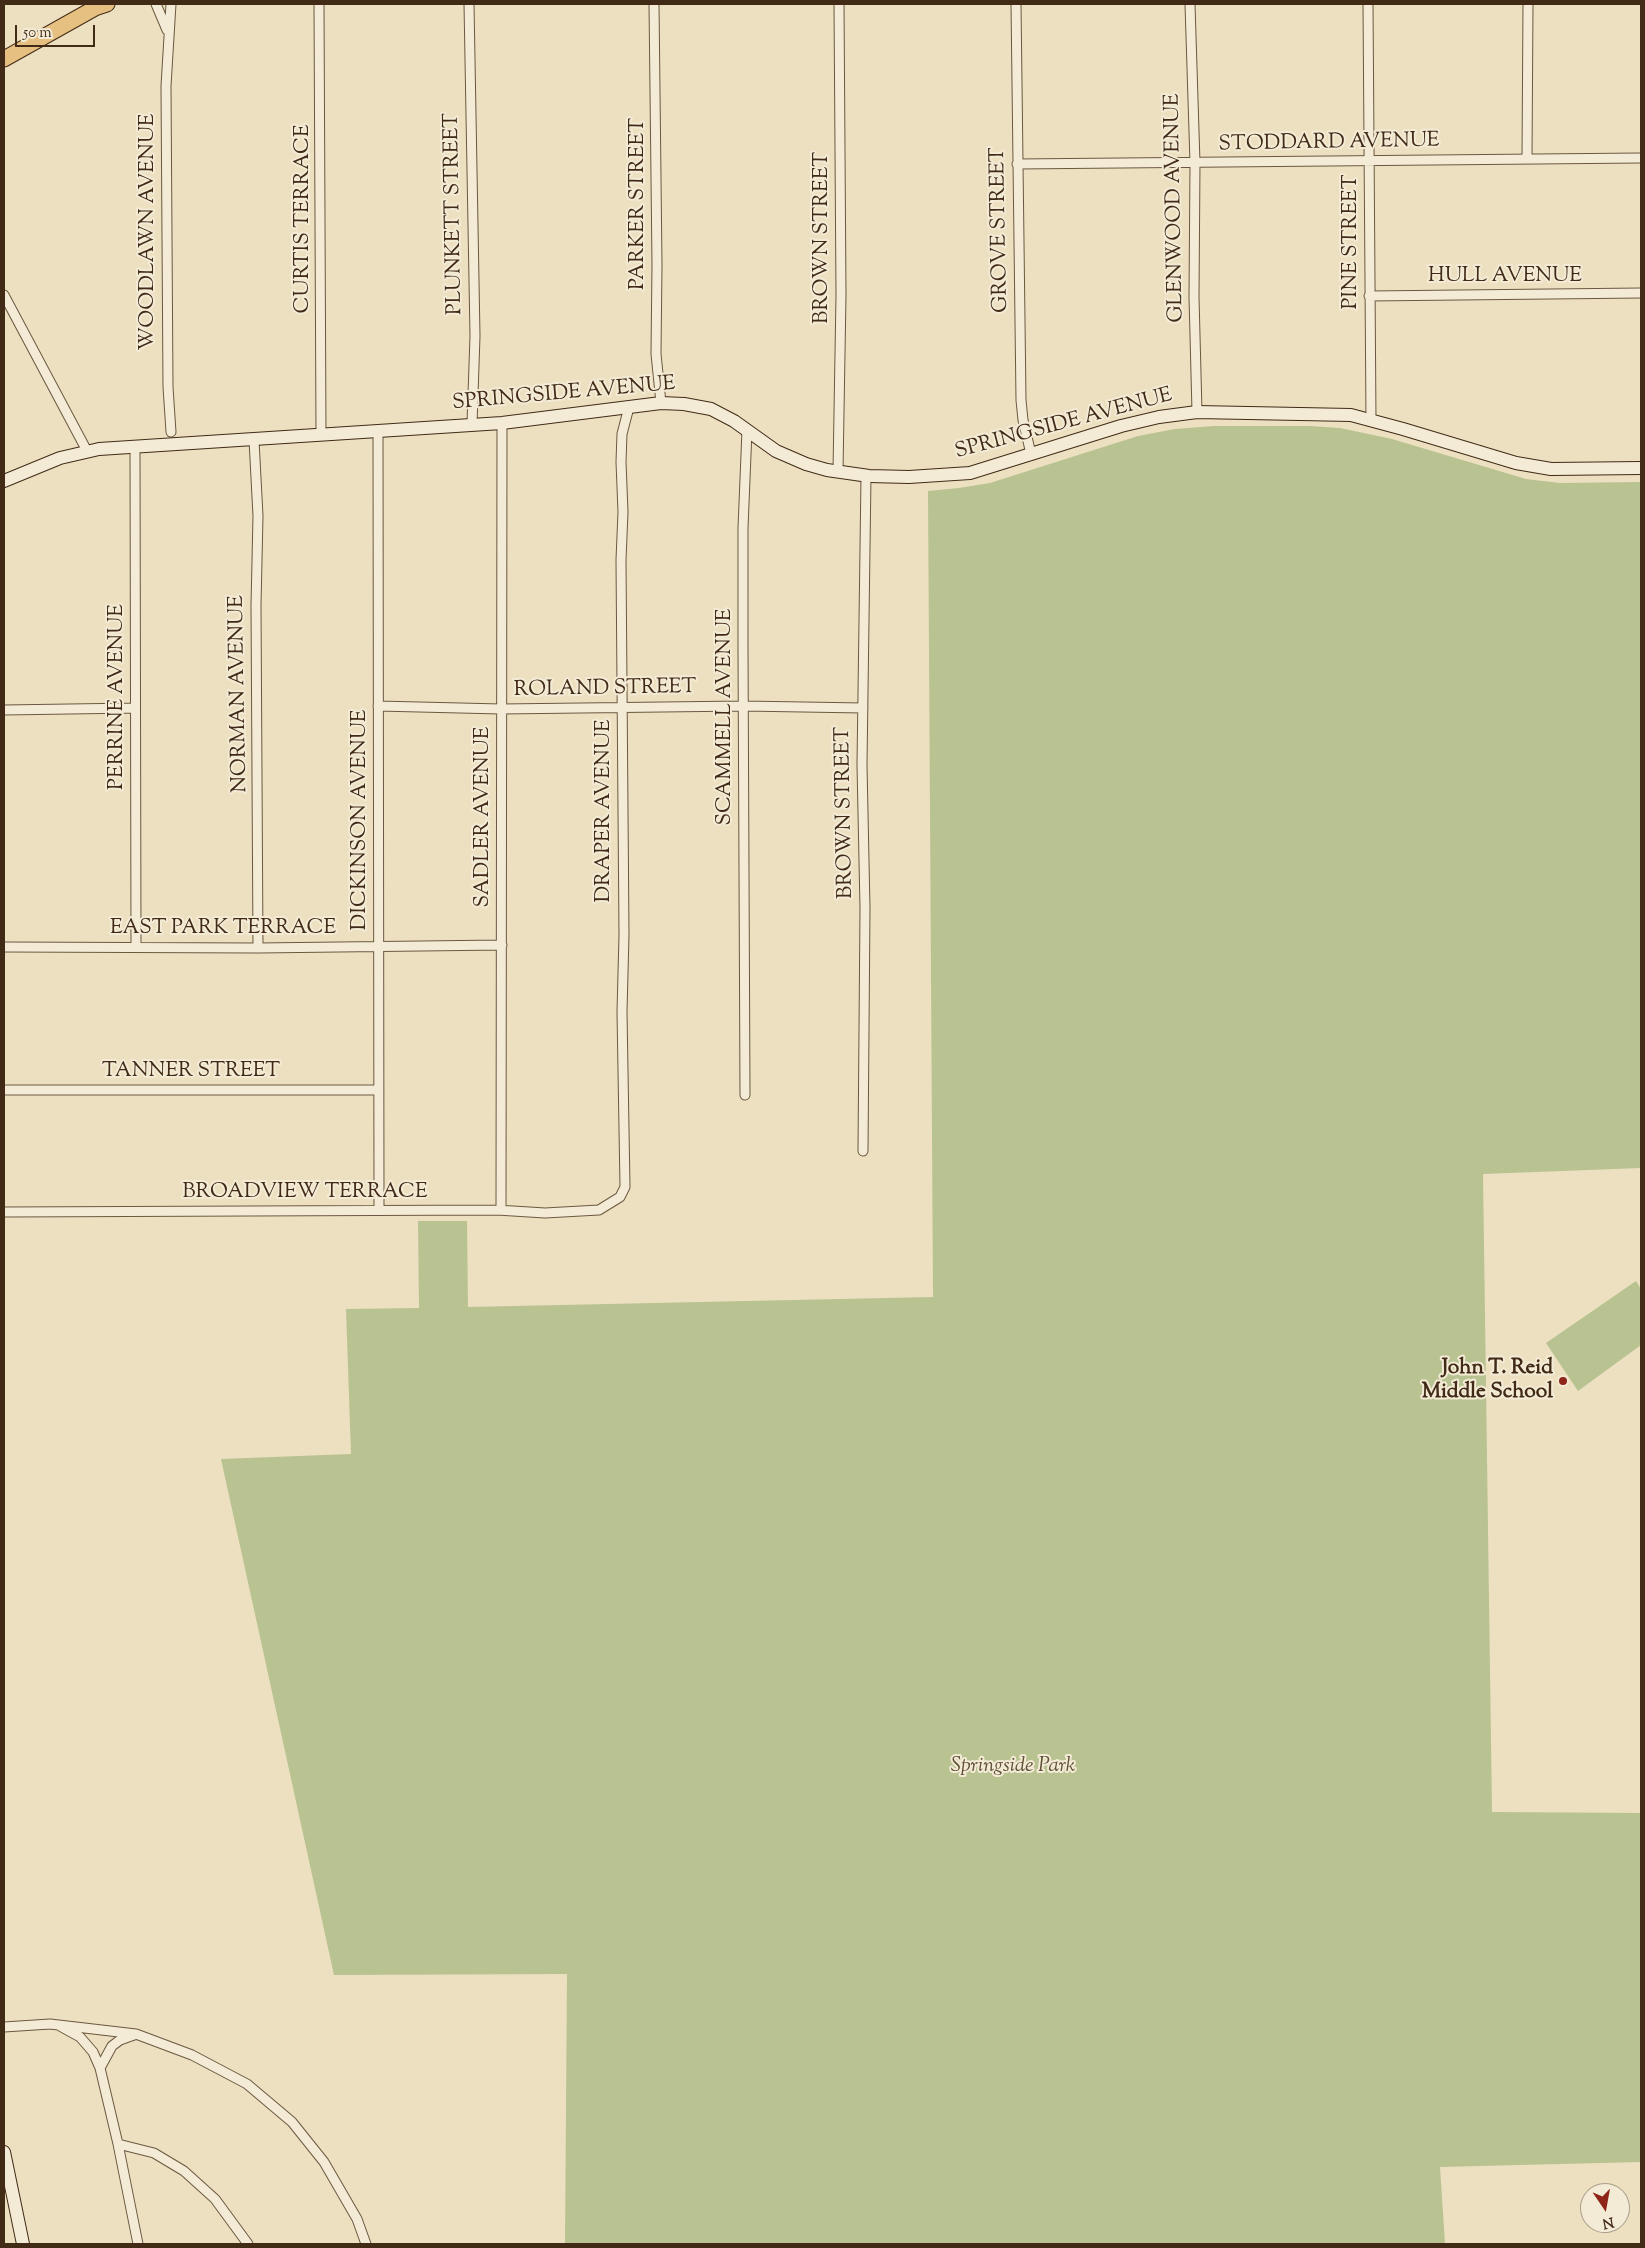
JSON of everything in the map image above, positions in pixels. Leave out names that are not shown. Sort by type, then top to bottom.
[{"type":"main road","points":[[4,59],[101,5]]},
{"type":"street","name":"WOODLAWN AVENUE","points":[[156,4],[168,33]]},
{"type":"street","name":"WOODLAWN AVENUE","points":[[171,4],[166,86],[168,387],[171,432]]},
{"type":"street","name":"CURTIS TERRACE","points":[[319,4],[321,434]]},
{"type":"street","name":"PLUNKETT STREET","points":[[469,4],[475,336],[472,424]]},
{"type":"street","name":"PARKER STREET","points":[[654,4],[657,265],[656,354],[661,403]]},
{"type":"street","name":"BROWN STREET","points":[[838,472],[841,295],[839,4]]},
{"type":"street","name":"GROVE STREET","points":[[1016,4],[1022,400],[1023,420],[1031,454]]},
{"type":"street","name":"GLENWOOD AVENUE","points":[[1190,4],[1195,163],[1194,297],[1197,412]]},
{"type":"street","name":"PINE STREET","points":[[1368,4],[1371,420]]},
{"type":"street","points":[[1527,158],[1528,4]]},
{"type":"street","name":"STODDARD AVENUE","points":[[1017,164],[1641,158]]},
{"type":"street","name":"HULL AVENUE","points":[[1369,296],[1641,293]]},
{"type":"street","points":[[4,295],[87,451]]},
{"type":"street","name":"SPRINGSIDE AVENUE","points":[[4,481],[60,458],[87,451],[502,423],[661,403],[684,404],[711,409],[747,430],[776,451],[806,464],[838,472],[866,476],[909,477],[970,473],[1121,426],[1159,417],[1197,412],[1351,415],[1524,464],[1551,469],[1641,468]]},
{"type":"street","name":"DRAPER AVENUE","points":[[606,1206],[620,1197],[625,1187],[622,1012],[623,512],[621,462],[622,434],[628,407]]},
{"type":"street","name":"SADLER AVENUE","points":[[501,1210],[502,423]]},
{"type":"street","name":"DICKINSON AVENUE","points":[[378,430],[379,1210]]},
{"type":"street","name":"SCAMMELL AVENUE","points":[[744,1095],[743,528],[747,430]]},
{"type":"street","name":"NORMAN AVENUE","points":[[254,440],[258,516],[256,605],[258,948]]},
{"type":"street","name":"PERRINE AVENUE","points":[[135,448],[136,947]]},
{"type":"street","name":"BROWN STREET","points":[[863,1151],[865,963],[863,708],[866,476]]},
{"type":"street","name":"ROLAND STREET","points":[[378,706],[501,709],[623,709],[743,706],[863,708]]},
{"type":"street","points":[[4,710],[135,708]]},
{"type":"street","name":"EAST PARK TERRACE","points":[[4,947],[258,948],[502,945]]},
{"type":"street","name":"TANNER STREET","points":[[4,1090],[379,1090]]},
{"type":"street","name":"BROADVIEW TERRACE","points":[[4,1212],[501,1210],[573,1212],[598,1210],[606,1206]]},
{"type":"street","points":[[58,2025],[80,2037],[93,2052],[100,2068],[118,2144],[138,2244]]},
{"type":"street","points":[[4,2027],[58,2025],[136,2034],[192,2055],[247,2084],[292,2122],[324,2162],[357,2219],[366,2244]]},
{"type":"street","points":[[100,2068],[112,2046],[120,2040],[136,2034]]},
{"type":"street","points":[[118,2144],[154,2153],[184,2171],[215,2199],[248,2244]]},
{"type":"street","points":[[4,2152],[23,2244]]},
{"type":"green space","name":"Springside Park","points":[[1214,426],[1309,426],[1340,428],[1392,439],[1526,479],[1560,483],[1641,482],[1641,1168],[1483,1174],[1492,1812],[1641,1813],[1641,2162],[1440,2167],[1445,2244],[565,2244],[567,1974],[334,1975],[221,1459],[351,1454],[346,1309],[419,1308],[418,1221],[467,1221],[468,1307],[933,1297],[928,491],[990,483],[1138,436],[1175,429]]},
{"type":"green space","points":[[1636,1281],[1641,1289],[1641,1345],[1578,1391],[1546,1343]]},
{"type":"place","name":"John T. Reid Middle School","points":[[1563,1381]]}]
